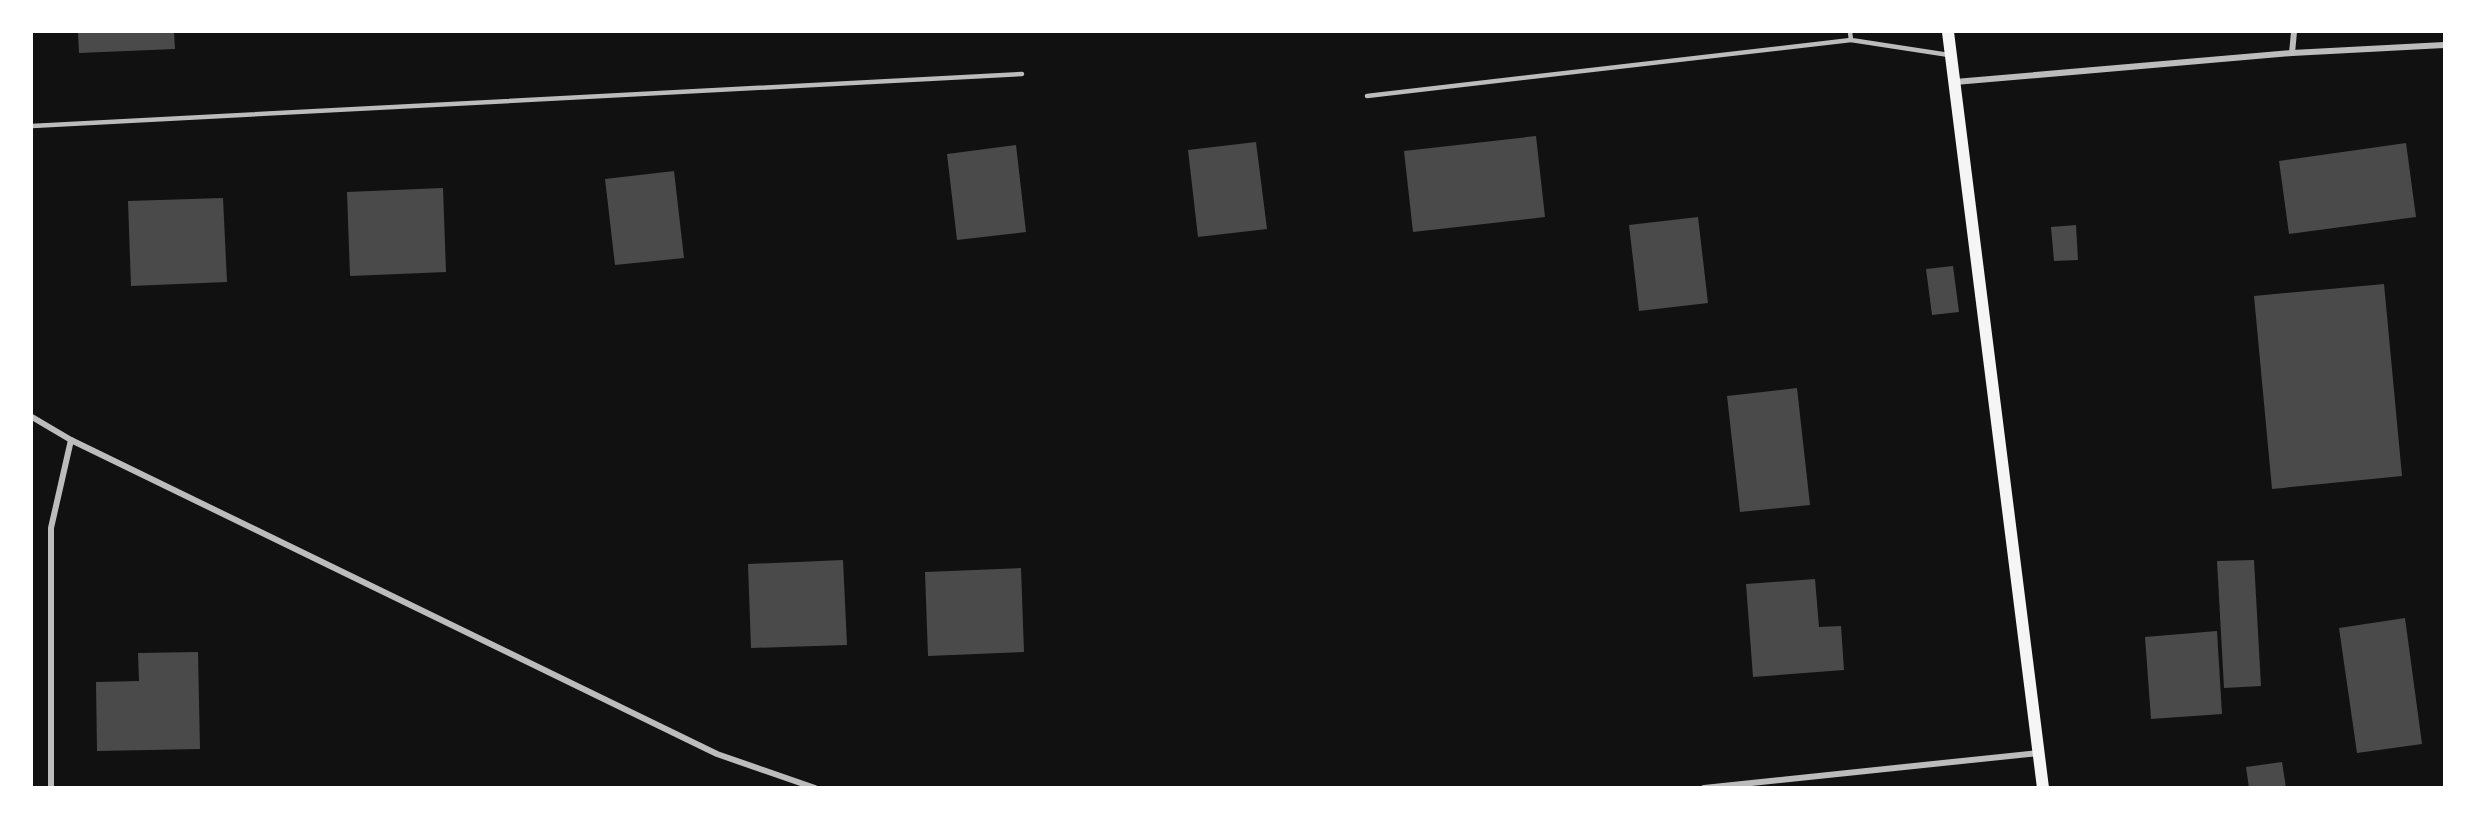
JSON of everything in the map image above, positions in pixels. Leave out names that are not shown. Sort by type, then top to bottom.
[{"type":"main road","points":[[1948,32],[1949,55],[2043,788]]},
{"type":"street","points":[[2292,53],[2294,32]]},
{"type":"street","points":[[1953,82],[2292,53],[2445,45]]},
{"type":"street","points":[[32,417],[71,440],[717,754],[814,788]]},
{"type":"street","points":[[51,788],[51,528],[71,440]]},
{"type":"street","points":[[1704,788],[2038,753]]},
{"type":"lane","points":[[1850,32],[1851,40]]},
{"type":"lane","points":[[1366,96],[1851,40],[1949,55]]},
{"type":"lane","points":[[32,126],[1022,74]]},
{"type":"building","points":[[78,32],[174,32],[175,49],[79,53]]},
{"type":"building","points":[[1536,136],[1545,217],[1413,232],[1404,151]]},
{"type":"building","points":[[1256,142],[1267,229],[1198,237],[1188,150]]},
{"type":"building","points":[[2406,143],[2416,217],[2289,234],[2279,161]]},
{"type":"building","points":[[1016,145],[1026,232],[957,240],[947,154]]},
{"type":"building","points":[[674,171],[684,258],[615,265],[605,179]]},
{"type":"building","points":[[443,188],[446,272],[350,276],[347,192]]},
{"type":"building","points":[[223,198],[227,282],[131,286],[128,201]]},
{"type":"building","points":[[1698,217],[1708,303],[1639,311],[1629,225]]},
{"type":"building","points":[[2076,225],[2078,260],[2054,261],[2051,227]]},
{"type":"building","points":[[1953,266],[1959,312],[1932,315],[1926,269]]},
{"type":"building","points":[[2384,284],[2402,476],[2272,489],[2254,296]]},
{"type":"building","points":[[1797,388],[1810,505],[1740,512],[1727,396]]},
{"type":"building","points":[[843,560],[847,645],[751,648],[748,564]]},
{"type":"building","points":[[2254,560],[2261,686],[2224,688],[2217,561]]},
{"type":"building","points":[[1021,568],[1024,652],[928,656],[925,572]]},
{"type":"building","points":[[1815,579],[1819,627],[1841,626],[1844,670],[1753,677],[1746,584]]},
{"type":"building","points":[[2405,618],[2422,744],[2357,753],[2339,628]]},
{"type":"building","points":[[2217,631],[2222,714],[2151,719],[2145,637]]},
{"type":"building","points":[[198,652],[200,749],[97,751],[96,682],[139,681],[138,653]]},
{"type":"building","points":[[2282,762],[2286,788],[2249,788],[2246,767]]}]
